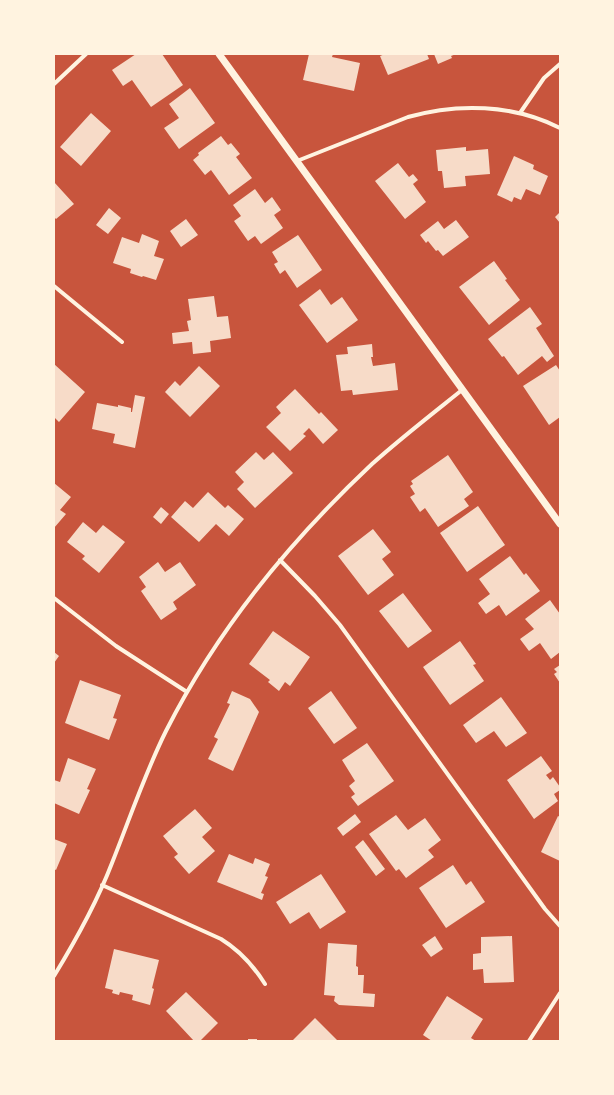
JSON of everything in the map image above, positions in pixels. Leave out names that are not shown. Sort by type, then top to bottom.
[{"type":"street","points":[[54,84],[86,54]]},
{"type":"street","points":[[219,54],[560,524]]},
{"type":"street","points":[[520,113],[544,78],[560,64]]},
{"type":"street","points":[[297,161],[421,113],[451,108],[493,109],[520,113],[560,128]]},
{"type":"street","points":[[54,286],[122,342]]},
{"type":"street","points":[[54,976],[102,886],[157,749],[188,692],[227,630],[280,560],[308,529],[373,463],[462,390]]},
{"type":"street","points":[[280,560],[315,596],[340,625],[560,926]]},
{"type":"street","points":[[54,598],[116,646],[188,692]]},
{"type":"street","points":[[102,886],[221,939],[251,964],[265,984]]},
{"type":"street","points":[[529,1041],[560,993]]},
{"type":"building","points":[[136,54],[162,54],[183,85],[151,107],[132,80],[123,86],[112,70]]},
{"type":"building","points":[[309,54],[333,54],[332,57],[360,63],[354,91],[303,80]]},
{"type":"building","points":[[385,54],[427,54],[429,59],[388,75],[380,56]]},
{"type":"building","points":[[434,54],[456,54],[451,56],[452,58],[438,64]]},
{"type":"building","points":[[190,88],[215,123],[179,149],[164,128],[179,118],[169,104]]},
{"type":"building","points":[[91,113],[111,131],[81,166],[60,147]]},
{"type":"building","points":[[221,136],[228,145],[231,143],[240,154],[236,157],[252,178],[229,195],[211,170],[205,175],[193,160],[199,155],[198,153]]},
{"type":"building","points":[[466,147],[466,151],[488,149],[490,174],[465,176],[466,186],[444,188],[442,171],[438,171],[436,150]]},
{"type":"building","points":[[514,156],[534,165],[533,169],[548,176],[540,195],[526,189],[521,200],[514,197],[512,202],[497,195]]},
{"type":"building","points":[[398,163],[409,177],[413,174],[418,180],[413,184],[426,202],[405,219],[375,181]]},
{"type":"building","points":[[54,182],[74,204],[56,219],[54,217]]},
{"type":"building","points":[[255,189],[265,203],[272,197],[281,210],[274,215],[283,228],[261,244],[255,236],[248,241],[234,221],[241,216],[233,205]]},
{"type":"building","points":[[109,208],[121,218],[108,234],[96,225]]},
{"type":"building","points":[[560,212],[560,223],[555,217]]},
{"type":"building","points":[[186,219],[198,235],[181,247],[170,231]]},
{"type":"building","points":[[456,220],[469,237],[443,256],[438,250],[436,251],[428,241],[426,243],[420,235],[438,221],[444,229]]},
{"type":"building","points":[[142,234],[159,241],[154,256],[164,259],[156,280],[130,273],[131,269],[113,263],[122,237],[139,243]]},
{"type":"building","points":[[298,235],[322,270],[297,288],[285,270],[280,274],[274,264],[278,262],[272,252]]},
{"type":"building","points":[[494,261],[507,279],[505,280],[520,300],[489,325],[459,287]]},
{"type":"building","points":[[320,289],[331,305],[342,297],[358,320],[327,343],[299,305]]},
{"type":"building","points":[[214,296],[217,317],[228,316],[231,338],[210,341],[211,352],[193,354],[192,342],[173,344],[172,333],[189,331],[187,321],[191,320],[188,299]]},
{"type":"building","points":[[530,307],[542,324],[536,328],[554,356],[547,362],[542,356],[518,375],[504,356],[502,357],[488,339]]},
{"type":"building","points":[[372,344],[373,357],[371,357],[373,366],[395,363],[398,390],[353,395],[352,390],[341,391],[336,355],[348,354],[347,347]]},
{"type":"building","points":[[54,364],[85,392],[59,422],[54,417]]},
{"type":"building","points":[[556,365],[560,371],[560,417],[549,425],[523,386]]},
{"type":"building","points":[[199,366],[220,386],[190,417],[165,392],[175,381],[180,386]]},
{"type":"building","points":[[295,389],[319,414],[321,412],[338,430],[323,444],[309,428],[303,434],[306,436],[290,451],[266,427],[281,413],[276,407]]},
{"type":"building","points":[[135,395],[145,397],[135,448],[113,443],[115,434],[92,429],[97,403],[131,408],[132,412]]},
{"type":"building","points":[[256,452],[264,460],[273,452],[293,473],[255,508],[237,489],[244,482],[235,472]]},
{"type":"building","points":[[448,455],[473,492],[464,499],[469,506],[438,527],[425,508],[420,512],[410,497],[415,494],[410,486],[413,484],[411,481]]},
{"type":"building","points":[[54,483],[71,497],[60,510],[66,514],[54,528]]},
{"type":"building","points":[[208,492],[225,508],[228,505],[244,519],[229,536],[216,524],[199,542],[171,517],[185,501],[193,508]]},
{"type":"building","points":[[478,506],[505,545],[467,572],[440,533]]},
{"type":"building","points":[[161,507],[169,514],[161,524],[153,517]]},
{"type":"building","points":[[83,522],[96,533],[103,525],[125,542],[99,573],[82,559],[85,556],[67,542]]},
{"type":"building","points":[[373,529],[391,552],[382,559],[394,575],[368,595],[338,556]]},
{"type":"building","points":[[510,556],[524,575],[526,573],[540,591],[506,616],[499,605],[486,614],[478,603],[490,594],[479,579]]},
{"type":"building","points":[[158,562],[165,572],[180,562],[196,585],[173,602],[177,609],[161,620],[141,591],[146,587],[139,577]]},
{"type":"building","points":[[403,593],[432,631],[408,648],[379,611]]},
{"type":"building","points":[[550,600],[560,614],[560,652],[551,659],[540,643],[529,651],[520,639],[534,629],[525,619]]},
{"type":"building","points":[[273,631],[310,657],[290,686],[285,682],[279,691],[268,682],[270,680],[249,664]]},
{"type":"building","points":[[460,641],[476,664],[473,665],[484,681],[450,705],[423,667]]},
{"type":"building","points":[[54,652],[59,656],[54,663]]},
{"type":"building","points":[[560,665],[560,683],[554,674],[557,672],[554,669]]},
{"type":"building","points":[[80,680],[121,695],[113,718],[117,719],[109,740],[65,723]]},
{"type":"building","points":[[232,691],[250,699],[259,712],[233,771],[208,759],[218,739],[214,737],[230,704],[227,703]]},
{"type":"building","points":[[331,691],[357,728],[334,744],[308,708]]},
{"type":"building","points":[[501,697],[527,733],[506,747],[494,731],[476,743],[463,725]]},
{"type":"building","points":[[367,743],[394,781],[358,806],[351,797],[355,794],[349,786],[355,781],[342,760]]},
{"type":"building","points":[[541,756],[552,771],[546,775],[550,780],[553,777],[560,787],[560,790],[554,794],[558,801],[534,819],[507,780]]},
{"type":"building","points":[[68,758],[96,769],[87,789],[90,790],[79,814],[54,803],[54,780],[60,782]]},
{"type":"building","points":[[195,809],[212,828],[202,837],[215,851],[189,874],[174,857],[178,854],[163,836]]},
{"type":"building","points":[[355,814],[361,822],[343,836],[337,828]]},
{"type":"building","points":[[396,815],[408,830],[425,818],[441,840],[428,850],[434,857],[406,878],[399,869],[396,871],[369,834]]},
{"type":"building","points":[[558,816],[560,817],[560,861],[541,852]]},
{"type":"building","points":[[54,839],[67,844],[56,870],[54,869]]},
{"type":"building","points":[[363,840],[385,869],[376,876],[355,847]]},
{"type":"building","points":[[229,854],[253,864],[255,858],[270,864],[265,876],[268,877],[261,893],[264,894],[262,900],[217,882]]},
{"type":"building","points":[[453,865],[466,885],[471,881],[485,902],[446,928],[419,888]]},
{"type":"building","points":[[321,874],[346,912],[320,929],[309,912],[290,924],[276,902]]},
{"type":"building","points":[[435,936],[443,949],[431,957],[422,945]]},
{"type":"building","points":[[512,936],[514,982],[484,983],[483,969],[473,970],[473,954],[481,953],[481,937]]},
{"type":"building","points":[[328,943],[357,945],[356,966],[358,967],[358,975],[364,975],[363,993],[375,994],[374,1007],[339,1005],[334,1001],[335,996],[324,995]]},
{"type":"building","points":[[114,949],[159,960],[152,988],[154,989],[150,1005],[132,1000],[133,995],[120,992],[119,995],[112,993],[113,990],[105,988]]},
{"type":"building","points":[[186,992],[218,1023],[200,1041],[194,1041],[166,1011]]},
{"type":"building","points":[[447,996],[483,1019],[471,1038],[476,1041],[432,1041],[423,1035]]},
{"type":"building","points":[[315,1018],[338,1041],[292,1041]]},
{"type":"building","points":[[248,1039],[257,1039],[257,1041],[248,1041]]}]
